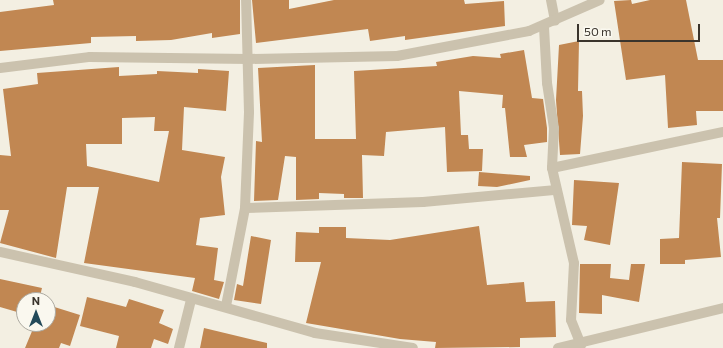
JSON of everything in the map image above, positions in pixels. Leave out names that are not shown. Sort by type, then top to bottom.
[{"type":"street","points":[[226,306],[245,208],[249,59],[246,0]]},
{"type":"street","points":[[551,0],[555,21]]},
{"type":"street","points":[[0,68],[90,57],[249,59],[397,56],[493,40],[544,27],[600,0]]},
{"type":"street","points":[[544,27],[546,76],[554,128],[552,168],[574,263],[571,320],[581,345]]},
{"type":"street","points":[[552,168],[723,132]]},
{"type":"street","points":[[245,208],[423,202],[556,190]]},
{"type":"street","points":[[0,252],[135,282],[191,300],[226,306],[315,333],[413,348]]},
{"type":"street","points":[[179,348],[191,300]]},
{"type":"street","points":[[558,348],[581,345],[648,324],[723,308]]},
{"type":"building","points":[[53,0],[240,0],[240,34],[212,38],[212,33],[171,40],[136,41],[136,36],[91,37],[91,43],[0,51],[0,12],[54,5]]},
{"type":"building","points":[[252,0],[289,0],[289,9],[334,0],[464,0],[465,4],[504,1],[505,26],[405,40],[405,36],[370,41],[368,29],[256,43]]},
{"type":"building","points":[[631,0],[632,4],[650,0],[686,0],[698,60],[723,60],[723,111],[696,111],[697,125],[668,128],[665,75],[626,80],[614,1]]},
{"type":"building","points":[[579,41],[578,91],[582,91],[583,116],[580,154],[560,155],[556,100],[559,45]]},
{"type":"building","points":[[524,50],[532,98],[543,99],[547,128],[547,142],[524,145],[527,157],[510,157],[505,108],[502,108],[503,95],[459,91],[461,135],[468,135],[469,149],[483,149],[482,171],[447,172],[445,127],[386,132],[384,156],[362,155],[363,198],[344,198],[344,194],[319,193],[319,199],[296,200],[296,157],[285,156],[278,200],[254,201],[256,141],[262,142],[258,68],[315,65],[315,139],[356,139],[354,71],[437,66],[436,62],[473,56],[501,58],[500,54]]},
{"type":"building","points":[[119,67],[119,76],[157,74],[157,71],[198,73],[198,69],[229,71],[226,111],[184,107],[182,150],[225,157],[221,177],[225,215],[200,218],[196,245],[218,248],[214,280],[224,282],[219,299],[192,291],[195,278],[84,263],[99,187],[67,187],[56,258],[0,243],[9,210],[0,210],[0,155],[11,156],[3,89],[38,84],[37,73]],"holes":[[[155,117],[154,131],[169,131],[159,182],[87,166],[86,144],[122,144],[122,118]]]},
{"type":"building","points":[[682,162],[722,164],[720,218],[717,218],[721,257],[685,260],[685,264],[660,264],[660,239],[679,238]]},
{"type":"building","points":[[479,172],[530,176],[530,180],[497,187],[478,186]]},
{"type":"building","points":[[574,180],[619,183],[610,245],[584,240],[587,226],[572,225]]},
{"type":"building","points":[[479,226],[487,285],[524,282],[526,302],[555,301],[556,337],[520,338],[520,347],[435,348],[436,342],[400,339],[306,323],[321,262],[295,262],[296,232],[319,233],[319,227],[346,227],[346,238],[390,240]]},
{"type":"building","points":[[251,236],[271,240],[261,304],[234,300],[237,284],[243,286]]},
{"type":"building","points":[[580,264],[611,264],[610,278],[629,280],[631,264],[645,264],[639,302],[602,295],[602,314],[579,313]]},
{"type":"building","points":[[0,279],[42,288],[41,292],[16,292],[16,312],[0,307]]},
{"type":"building","points":[[87,297],[126,307],[129,299],[164,310],[159,323],[173,329],[168,344],[154,339],[151,348],[116,348],[119,336],[80,326]]},
{"type":"building","points":[[56,308],[80,315],[70,346],[61,343],[59,348],[25,348],[32,332],[56,332]]},
{"type":"building","points":[[204,328],[267,343],[267,348],[200,348]]}]
